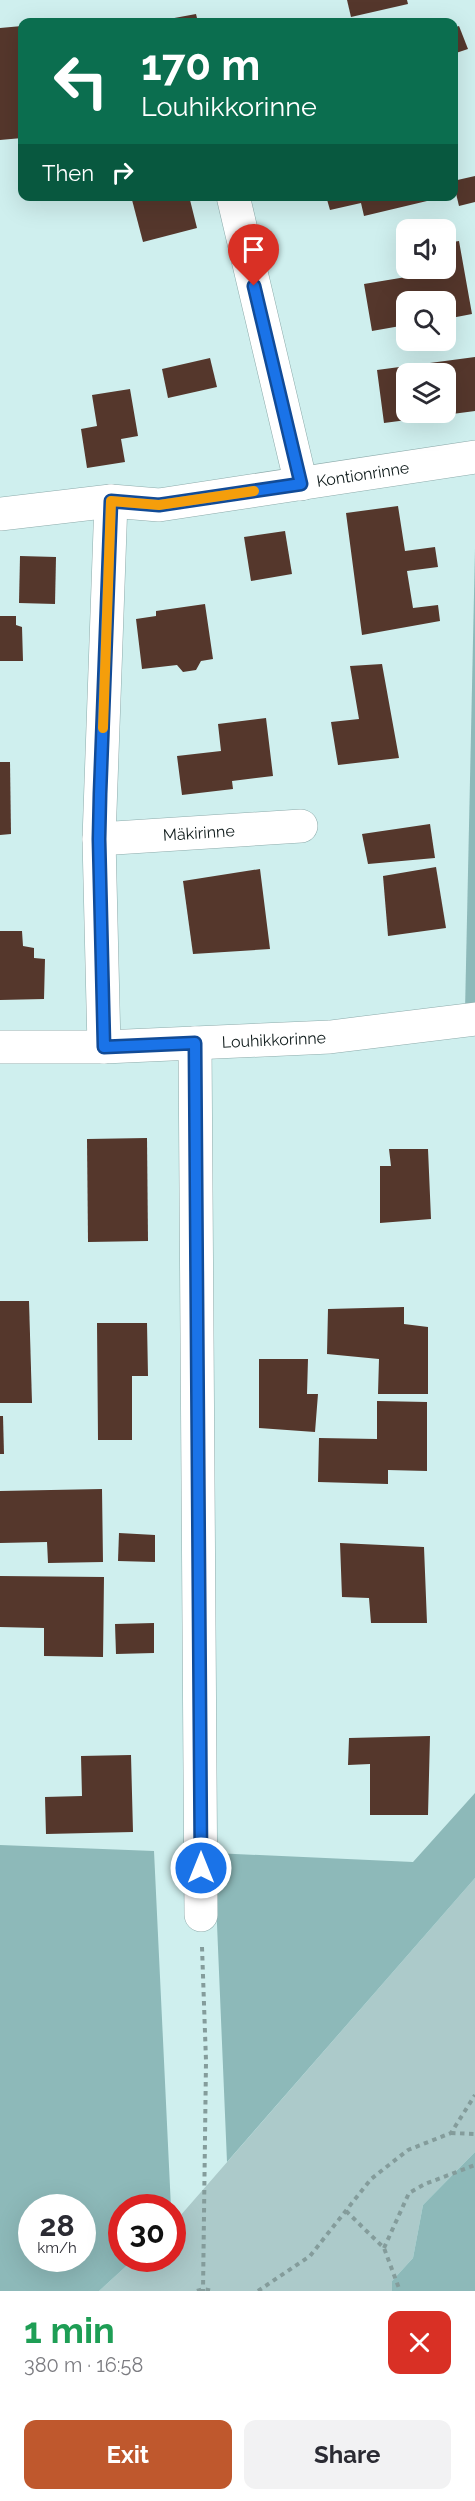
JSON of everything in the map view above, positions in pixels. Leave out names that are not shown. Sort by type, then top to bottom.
[{"type":"street","points":[[234,201],[301,484]]},
{"type":"street","name":"Kontionrinne","points":[[0,514],[111,501],[159,505],[475,458]]},
{"type":"street","points":[[104,1047],[99,839],[111,501]]},
{"type":"street","name":"Mäkirinne","points":[[99,839],[301,826]]},
{"type":"street","name":"Louhikkorinne","points":[[0,1047],[104,1047],[330,1037],[475,1019]]},
{"type":"street","points":[[195,1043],[201,1915]]},
{"type":"path","points":[[201,1915],[206,2061],[203,2290]]},
{"type":"path","points":[[451,2133],[475,2095]]},
{"type":"path","points":[[258,2291],[310,2256],[371,2179],[408,2150],[451,2133],[475,2134]]},
{"type":"path","points":[[384,2248],[409,2193],[425,2184],[475,2164]]},
{"type":"path","points":[[346,2211],[384,2248],[400,2291]]},
{"type":"path","points":[[197,2291],[213,2291]]},
{"type":"shaded area","points":[[475,548],[475,1009],[465,1011]]},
{"type":"shaded area","points":[[475,1793],[475,1878],[227,2162],[214,1853],[413,1862]]},
{"type":"shaded area","points":[[0,1845],[154,1851],[170,2194],[108,2194],[108,2272],[120,2272],[99,2291],[0,2291]]},
{"type":"shaded area","points":[[475,1878],[475,2152],[423,2205],[413,2258],[392,2281],[392,2291],[99,2291],[120,2272],[186,2272],[186,2209]]},
{"type":"shaded area","points":[[475,2152],[475,2291],[392,2291],[392,2281],[413,2258],[423,2205]]},
{"type":"building","points":[[347,0],[407,0],[408,4],[351,17]]},
{"type":"building","points":[[196,14],[197,18],[174,18]]},
{"type":"building","points":[[18,26],[18,138],[0,140],[0,28]]},
{"type":"building","points":[[458,26],[468,49],[458,52]]},
{"type":"building","points":[[475,176],[475,202],[459,206],[458,180]]},
{"type":"building","points":[[132,201],[190,201],[197,228],[143,242]]},
{"type":"building","points":[[327,201],[427,201],[364,216],[361,203],[330,210]]},
{"type":"building","points":[[456,241],[459,241],[472,314],[456,317],[456,291],[396,291],[396,327],[372,331],[364,284],[396,279],[456,279]]},
{"type":"building","points":[[475,357],[475,411],[456,414],[456,363],[430,363]]},
{"type":"building","points":[[210,358],[217,387],[168,398],[162,369]]},
{"type":"building","points":[[396,367],[396,421],[384,423],[377,370]]},
{"type":"building","points":[[130,389],[138,436],[121,439],[125,462],[87,468],[81,429],[97,426],[92,395]]},
{"type":"building","points":[[398,506],[405,551],[435,547],[438,567],[407,571],[413,608],[438,605],[440,621],[362,635],[346,513]]},
{"type":"building","points":[[285,531],[292,574],[251,581],[244,537]]},
{"type":"building","points":[[20,556],[56,557],[55,604],[19,603]]},
{"type":"building","points":[[205,604],[213,659],[201,661],[196,670],[183,672],[177,665],[142,669],[136,619],[156,616],[156,611]]},
{"type":"building","points":[[0,616],[16,616],[16,625],[22,627],[23,661],[0,661]]},
{"type":"building","points":[[382,664],[399,758],[338,765],[331,722],[359,719],[350,666]]},
{"type":"building","points":[[266,718],[273,776],[232,781],[233,789],[182,795],[177,756],[221,751],[218,724]]},
{"type":"building","points":[[0,762],[10,762],[11,834],[0,835]]},
{"type":"building","points":[[430,824],[435,858],[368,864],[362,834]]},
{"type":"building","points":[[436,867],[446,928],[388,936],[383,876]]},
{"type":"building","points":[[260,869],[270,949],[193,954],[183,881]]},
{"type":"building","points":[[0,931],[22,931],[23,946],[34,948],[34,958],[45,959],[44,999],[0,1000]]},
{"type":"building","points":[[147,1138],[148,1241],[88,1242],[87,1139]]},
{"type":"building","points":[[389,1149],[428,1149],[431,1219],[380,1223],[380,1166],[391,1166]]},
{"type":"building","points":[[0,1301],[29,1301],[32,1403],[0,1403]]},
{"type":"building","points":[[404,1307],[404,1324],[428,1327],[428,1394],[378,1394],[379,1359],[327,1354],[328,1309]]},
{"type":"building","points":[[97,1323],[147,1323],[148,1376],[132,1376],[132,1440],[98,1440]]},
{"type":"building","points":[[259,1359],[308,1359],[307,1394],[318,1394],[315,1432],[259,1428]]},
{"type":"building","points":[[377,1401],[427,1402],[427,1471],[388,1470],[388,1484],[318,1482],[319,1438],[377,1439]]},
{"type":"building","points":[[0,1416],[3,1416],[4,1454],[0,1454]]},
{"type":"building","points":[[102,1489],[103,1562],[48,1563],[47,1542],[0,1543],[0,1491]]},
{"type":"building","points":[[119,1533],[155,1535],[155,1562],[118,1561]]},
{"type":"building","points":[[340,1543],[424,1547],[427,1623],[371,1623],[369,1598],[342,1597]]},
{"type":"building","points":[[0,1576],[104,1577],[103,1657],[44,1656],[44,1628],[0,1627]]},
{"type":"building","points":[[154,1623],[154,1653],[116,1654],[115,1624]]},
{"type":"building","points":[[430,1736],[428,1815],[370,1815],[370,1764],[348,1765],[349,1738]]},
{"type":"building","points":[[131,1755],[133,1832],[46,1834],[45,1797],[82,1796],[81,1756]]},
{"type":"slow traffic","points":[[103,728],[111,501],[159,505],[254,491]]},
{"type":"route","points":[[201,1868],[195,1043],[104,1047],[100,794],[111,501],[159,505],[301,484],[254,286]]}]
